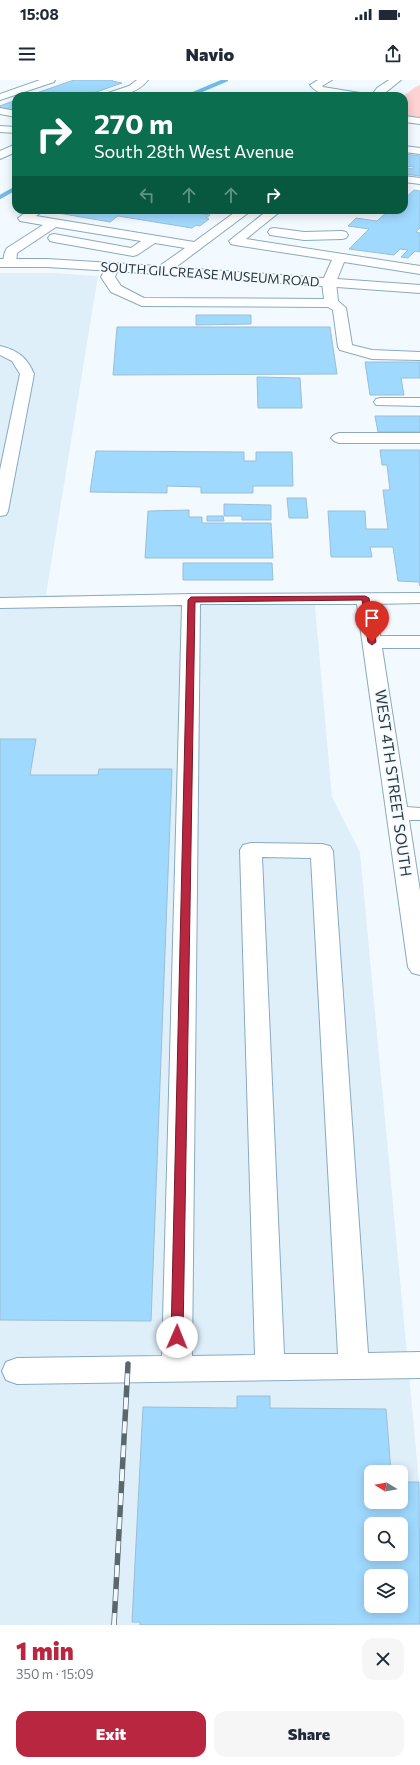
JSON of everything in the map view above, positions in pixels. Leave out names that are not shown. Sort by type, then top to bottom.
[{"type":"street","points":[[2,95],[50,80]]},
{"type":"street","points":[[122,92],[134,88],[143,80]]},
{"type":"street","points":[[327,80],[315,85],[320,90],[333,92]]},
{"type":"street","points":[[379,92],[396,80]]},
{"type":"street","points":[[0,111],[12,113]]},
{"type":"street","points":[[408,119],[420,120]]},
{"type":"street","points":[[0,129],[12,130]]},
{"type":"street","points":[[0,156],[12,149]]},
{"type":"street","points":[[408,150],[420,151]]},
{"type":"street","points":[[408,180],[420,181]]},
{"type":"street","points":[[31,214],[24,218],[195,246]]},
{"type":"street","points":[[163,270],[240,214]]},
{"type":"street","points":[[271,214],[235,241],[420,270]]},
{"type":"street","points":[[5,263],[11,251],[54,223]]},
{"type":"street","points":[[251,229],[304,236],[342,235]]},
{"type":"street","points":[[36,235],[133,252],[153,239]]},
{"type":"street","points":[[331,303],[329,282],[340,257]]},
{"type":"street","name":"SOUTH GILCREASE MUSEUM ROAD","points":[[5,263],[163,270],[420,288]]},
{"type":"street","points":[[113,267],[108,277],[116,289],[142,302],[331,303],[339,308],[345,347],[355,352],[382,356],[420,356]]},
{"type":"street","points":[[0,350],[15,355],[23,363],[27,374],[5,454],[1,504]]},
{"type":"street","points":[[381,402],[420,402],[416,389],[420,389]]},
{"type":"street","points":[[339,438],[420,438]]},
{"type":"street","name":"WEST 4TH STREET SOUTH","points":[[365,598],[420,967]]},
{"type":"street","points":[[0,603],[420,598]]},
{"type":"street","points":[[177,1368],[191,600]]},
{"type":"street","points":[[372,642],[420,642]]},
{"type":"street","points":[[397,814],[420,814]]},
{"type":"street","points":[[270,1367],[251,850],[322,851],[354,1366]]},
{"type":"street","points":[[17,1371],[420,1365]]},
{"type":"shaded area","points":[[420,85],[420,117],[408,116],[408,92]]},
{"type":"shaded area","points":[[0,273],[54,273],[98,276],[46,595],[314,594],[332,797],[360,852],[420,1492],[420,1625],[0,1625]]},
{"type":"building","points":[[74,80],[113,80],[112,81],[122,83],[96,92],[40,92]]},
{"type":"building","points":[[12,102],[12,111],[0,108],[0,106]]},
{"type":"building","points":[[408,154],[420,156],[420,176],[408,174],[408,168],[412,169],[414,167],[408,166]]},
{"type":"building","points":[[414,190],[420,191],[420,228],[416,232],[420,233],[420,252],[415,251],[408,258],[401,257],[408,250],[400,249],[394,255],[349,249],[369,229],[348,226],[356,218],[377,221],[385,214],[408,214],[408,195]]},
{"type":"building","points":[[64,214],[210,215],[206,218],[209,219],[200,226],[196,225],[192,228],[118,216],[110,222]]},
{"type":"building","points":[[196,315],[251,315],[251,324],[196,325]]},
{"type":"building","points":[[117,327],[330,327],[337,374],[113,375]]},
{"type":"building","points":[[365,362],[420,362],[420,378],[401,378],[404,395],[370,395]]},
{"type":"building","points":[[257,377],[300,378],[302,408],[258,408]]},
{"type":"building","points":[[375,416],[420,416],[420,432],[378,432]]},
{"type":"building","points":[[380,450],[420,450],[420,586],[419,582],[398,581],[393,547],[370,547],[372,557],[331,557],[328,511],[365,511],[366,529],[388,529],[383,490],[390,490],[387,465],[382,465]]},
{"type":"building","points":[[96,451],[244,452],[244,461],[256,461],[256,452],[292,452],[293,486],[253,486],[253,493],[201,493],[201,487],[167,486],[167,493],[90,492]]},
{"type":"building","points":[[287,498],[306,498],[308,518],[289,518]]},
{"type":"building","points":[[224,504],[271,505],[271,520],[242,520],[242,516],[224,516]]},
{"type":"building","points":[[189,510],[189,517],[202,517],[202,523],[271,523],[273,558],[145,558],[148,511]]},
{"type":"building","points":[[207,516],[223,516],[224,521],[207,521]]},
{"type":"building","points":[[183,563],[272,563],[273,580],[183,580]]},
{"type":"building","points":[[0,739],[36,739],[30,775],[98,775],[99,769],[172,769],[151,1321],[0,1320]]},
{"type":"building","points":[[237,1396],[270,1396],[270,1408],[386,1409],[390,1465],[364,1465],[364,1509],[408,1509],[408,1482],[419,1482],[420,1624],[140,1625],[140,1622],[132,1622],[143,1407],[237,1408]]},
{"type":"waterway","points":[[198,92],[226,80]]},
{"type":"waterway","points":[[0,197],[12,190]]},
{"type":"railway","points":[[114,1625],[128,1364]]},
{"type":"route","points":[[177,1337],[191,600],[365,598],[372,642]]}]
